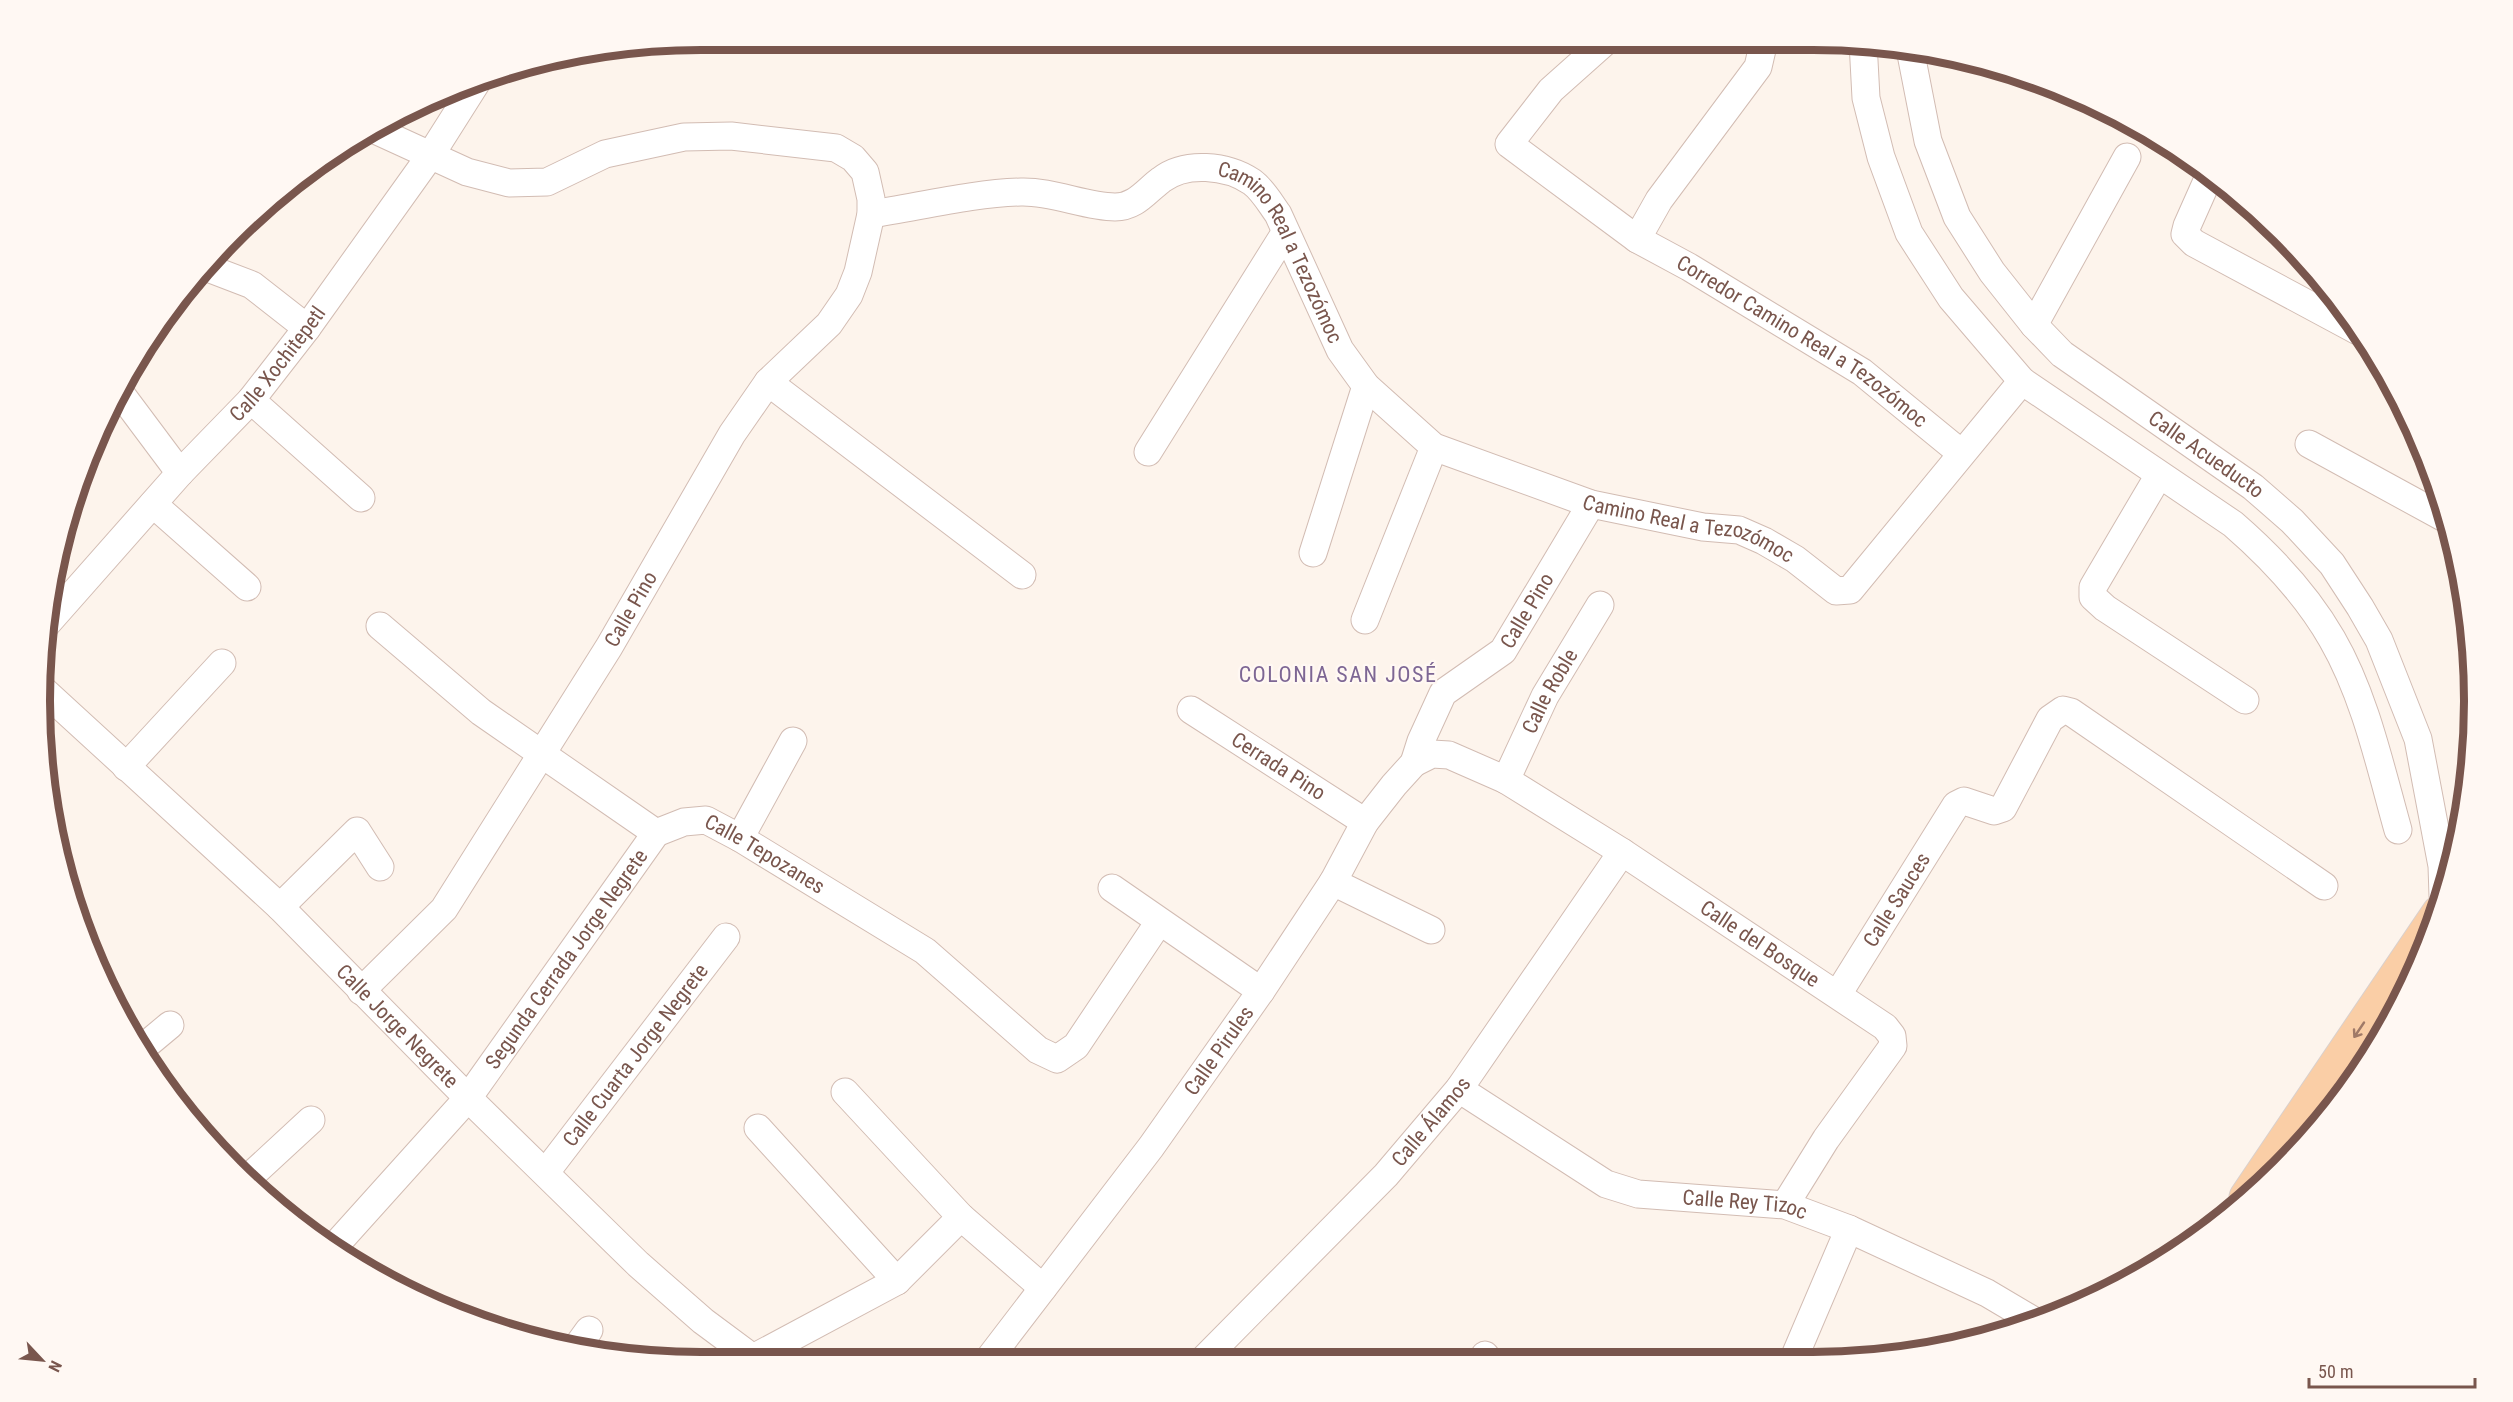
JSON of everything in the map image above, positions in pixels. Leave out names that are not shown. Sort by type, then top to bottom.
[{"type":"main road","points":[[2264,1170],[2415,948]]},
{"type":"street","name":"Corredor Camino Real a Tezozómoc","points":[[1596,50],[1551,90],[1509,144],[1637,239],[1699,273],[1862,372],[1961,453]]},
{"type":"street","points":[[1637,239],[1659,200],[1758,67],[1762,50]]},
{"type":"street","name":"Calle Acueducto","points":[[1864,52],[1866,98],[1881,158],[1909,233],[1951,298],[2022,381],[2234,524],[2265,551],[2290,580],[2332,639],[2360,701],[2398,830]]},
{"type":"street","name":"Calle Acueducto","points":[[1911,57],[1928,141],[1958,217],[1992,272],[2034,324],[2062,354],[2253,487],[2292,521],[2332,564],[2379,640],[2418,739],[2442,866]]},
{"type":"street","name":"Calle Xochitepetl","points":[[55,614],[180,473],[250,400],[307,328],[430,156],[470,92]]},
{"type":"street","points":[[382,133],[467,172],[509,183],[547,182],[605,154],[684,137],[730,136],[836,148],[853,158],[865,172],[871,199],[871,214]]},
{"type":"street","points":[[2034,324],[2127,158]]},
{"type":"street","name":"Camino Real a Tezozómoc","points":[[871,214],[1021,192],[1064,197],[1114,207],[1129,206],[1162,178],[1183,168],[1208,168],[1227,172],[1252,182],[1265,195],[1278,214],[1340,350],[1366,386],[1434,447],[1592,504],[1703,527],[1739,530],[1764,540],[1795,559],[1836,591],[1850,590],[2022,381]]},
{"type":"street","points":[[2206,182],[2185,234],[2194,243],[2342,323]]},
{"type":"street","name":"Calle Pino","points":[[361,990],[444,909],[609,647],[732,434],[768,382],[829,324],[849,295],[858,272],[871,214]]},
{"type":"street","points":[[1148,452],[1285,233]]},
{"type":"street","points":[[212,270],[252,285],[307,328]]},
{"type":"street","points":[[768,382],[1022,575]]},
{"type":"street","points":[[1313,553],[1366,386]]},
{"type":"street","points":[[125,399],[180,473]]},
{"type":"street","points":[[250,400],[362,498]]},
{"type":"street","points":[[2309,444],[2435,513]]},
{"type":"street","points":[[1365,620],[1434,447]]},
{"type":"street","points":[[2159,475],[2093,587],[2094,597],[2105,608],[2245,700]]},
{"type":"street","points":[[153,504],[247,587]]},
{"type":"street","name":"Calle Pino","points":[[1414,763],[1421,741],[1443,693],[1503,651],[1592,504]]},
{"type":"street","name":"Calle Roble","points":[[1506,780],[1545,696],[1600,605]]},
{"type":"street","points":[[380,626],[481,712],[656,833]]},
{"type":"street","points":[[126,767],[222,663]]},
{"type":"street","name":"Calle Jorge Negrete","points":[[50,697],[280,907],[468,1098],[638,1264],[703,1321],[744,1352]]},
{"type":"street","name":"Cerrada Pino","points":[[1191,710],[1365,822]]},
{"type":"street","name":"Calle Sauces","points":[[1838,994],[1956,805],[1964,801],[1994,811],[2002,808],[2050,719],[2063,710],[2071,712],[2324,885]]},
{"type":"street","points":[[740,838],[793,741]]},
{"type":"street","name":"Calle del Bosque","points":[[1414,763],[1432,754],[1449,755],[1506,780],[1622,852],[1885,1027],[1892,1036],[1893,1046],[1826,1139],[1785,1205]]},
{"type":"street","name":"Calle Pirules","points":[[994,1352],[1151,1147],[1261,991],[1332,882],[1365,822],[1414,763]]},
{"type":"street","name":"Calle Tepozanes","points":[[656,833],[684,822],[706,820],[740,838],[925,951],[1038,1050],[1057,1059],[1076,1046],[1159,922]]},
{"type":"street","points":[[280,907],[357,831],[380,867]]},
{"type":"street","name":"Segunda Cerrada Jorge Negrete","points":[[338,1242],[468,1098],[656,833]]},
{"type":"street","name":"Calle Álamos","points":[[1211,1352],[1386,1175],[1459,1089],[1622,852]]},
{"type":"street","points":[[1332,882],[1431,930]]},
{"type":"street","points":[[1112,888],[1261,991]]},
{"type":"street","name":"Calle Cuarta Jorge Negrete","points":[[546,1172],[726,937]]},
{"type":"street","points":[[147,1044],[170,1025]]},
{"type":"street","name":"Calle Rey Tizoc","points":[[1459,1089],[1606,1184],[1638,1194],[1785,1205],[1849,1229],[1987,1293],[2026,1316]]},
{"type":"street","points":[[845,1092],[962,1218],[1043,1288]]},
{"type":"street","points":[[253,1174],[311,1120]]},
{"type":"street","points":[[758,1128],[897,1281]]},
{"type":"street","points":[[769,1352],[897,1281],[962,1218]]},
{"type":"street","points":[[1797,1352],[1849,1229]]},
{"type":"district","name":"COLONIA SAN JOSÉ","points":[[1338,674]]}]
